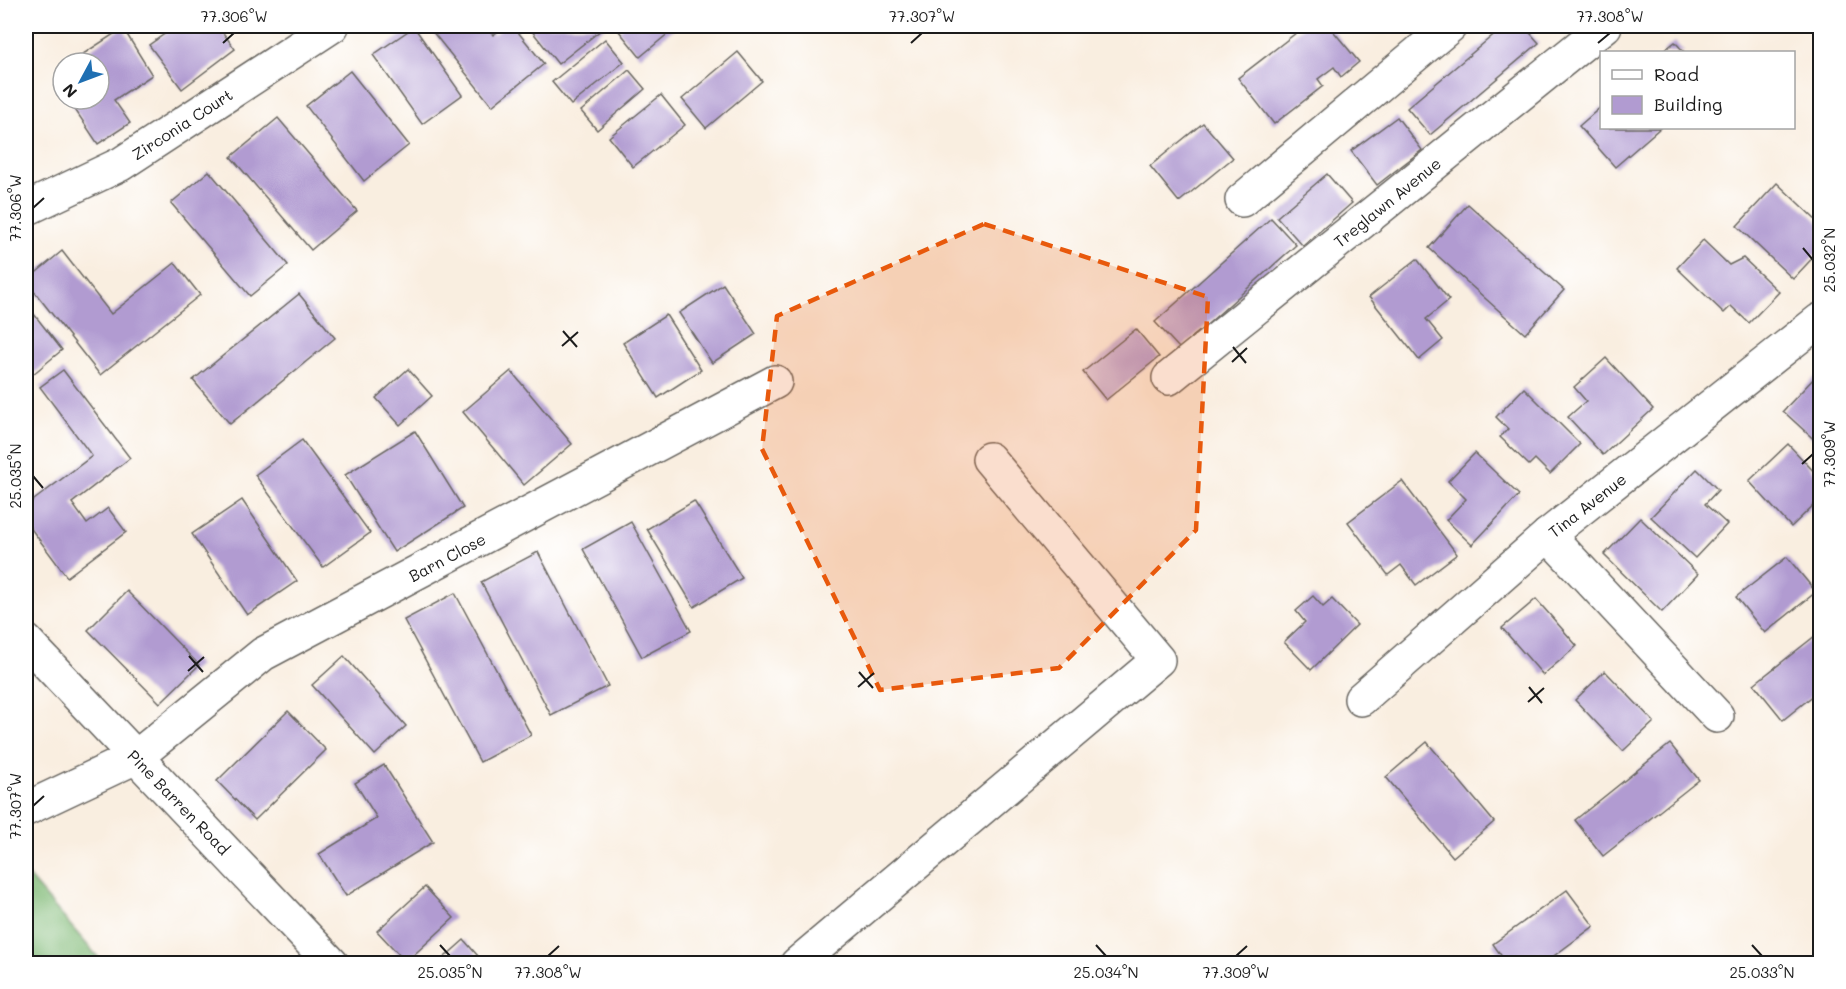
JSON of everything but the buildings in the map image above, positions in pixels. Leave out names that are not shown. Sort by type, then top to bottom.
[{"type":"street","name":"Zirconia Court","points":[[26,209],[121,164],[332,26]]},
{"type":"street","points":[[1242,200],[1450,26]]},
{"type":"street","name":"Treglawn Avenue","points":[[1169,378],[1605,26]]},
{"type":"street","name":"Tina Avenue","points":[[1361,699],[1548,536],[1821,320]]},
{"type":"street","name":"Barn Close","points":[[26,809],[136,757],[263,654],[775,382]]},
{"type":"street","points":[[797,963],[1158,660],[989,459]]},
{"type":"street","points":[[1548,536],[1717,716]]},
{"type":"street","name":"Pine Barren Road","points":[[26,641],[332,963]]},
{"type":"highlighted area","points":[[984,224],[1208,297],[1196,530],[1059,668],[880,690],[762,449],[777,316]]},
{"type":"green space","points":[[26,874],[103,963],[26,963]]}]
